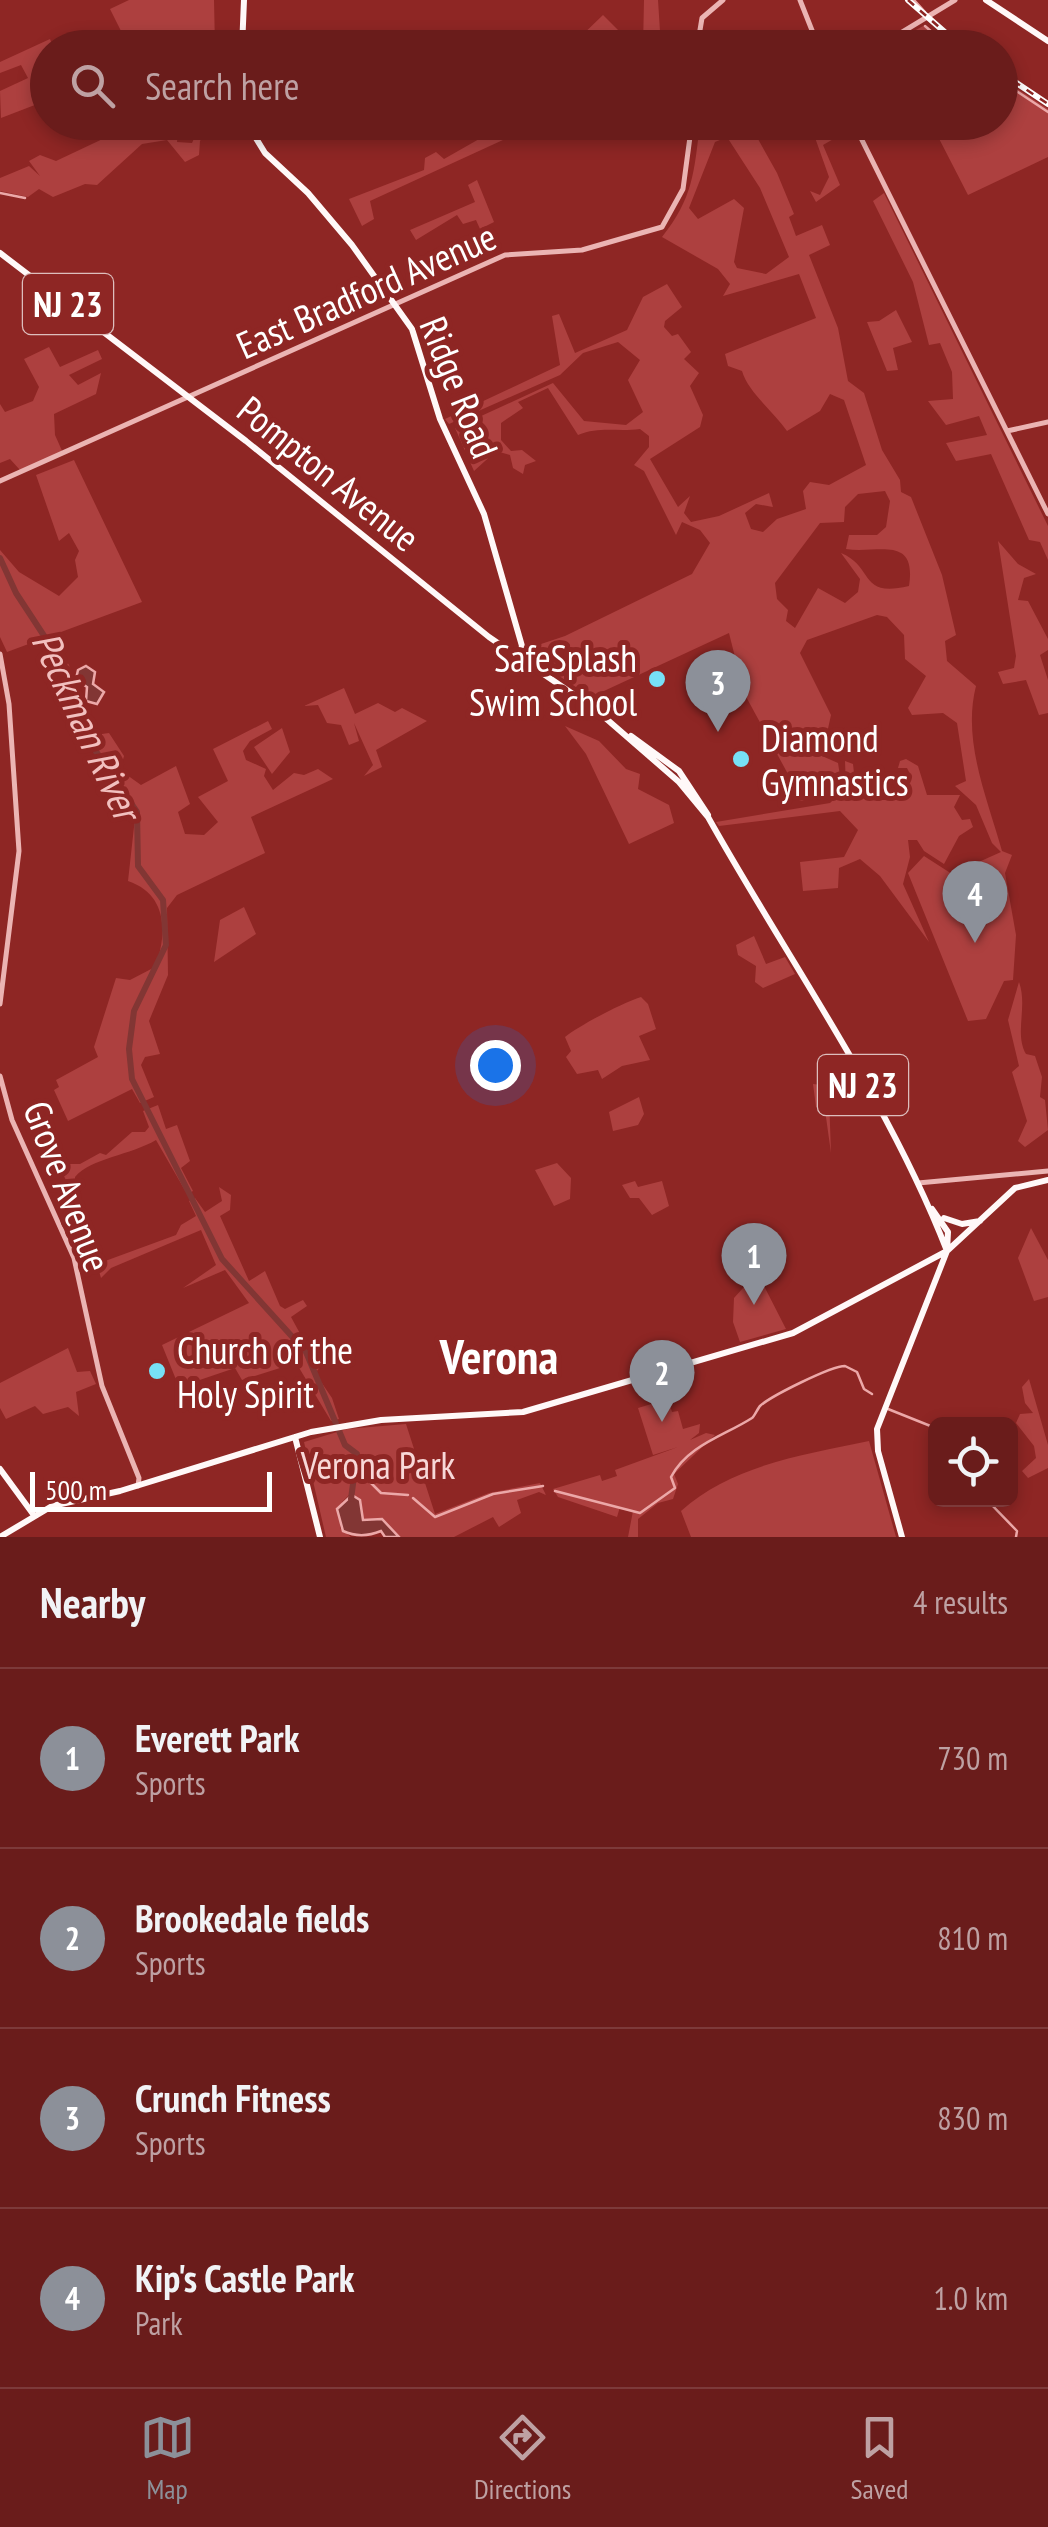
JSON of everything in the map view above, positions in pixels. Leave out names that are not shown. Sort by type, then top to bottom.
[{"type":"main road","points":[[243,30],[244,0]]},
{"type":"main road","points":[[986,0],[1048,41]]},
{"type":"main road","name":"Ridge Road","points":[[256,140],[330,217],[417,339],[442,424],[484,514],[522,646],[519,658]]},
{"type":"main road","name":"Pompton Avenue","points":[[0,253],[519,658],[626,734],[687,790],[708,817],[918,1183],[932,1208],[947,1251]]},
{"type":"main road","points":[[0,1537],[33,1514],[337,1426],[396,1418],[505,1415],[537,1409],[800,1330],[947,1251],[1011,1191],[1048,1180]]},
{"type":"main road","name":"Pompton Avenue","points":[[932,1208],[941,1217]]},
{"type":"main road","points":[[941,1217],[958,1224],[981,1221]]},
{"type":"main road","points":[[902,1537],[878,1451],[878,1429],[947,1251],[948,1232],[941,1217]]},
{"type":"main road","points":[[926,1263],[940,1272]]},
{"type":"main road","points":[[296,1437],[320,1537]]},
{"type":"main road","points":[[0,1468],[33,1514]]},
{"type":"street","points":[[700,30],[702,18],[723,0]]},
{"type":"street","points":[[800,0],[811,30]]},
{"type":"street","points":[[906,30],[955,0]]},
{"type":"street","name":"East Bradford Avenue","points":[[0,481],[510,254],[582,250],[656,230],[668,221],[679,201],[690,140]]},
{"type":"street","points":[[862,140],[1048,514]]},
{"type":"street","points":[[1007,430],[1048,422]]},
{"type":"street","points":[[0,654],[9,704],[19,851],[0,1004]]},
{"type":"street","name":"Grove Avenue","points":[[0,1076],[12,1120],[74,1256],[97,1371],[139,1478],[138,1486]]},
{"type":"street","points":[[918,1183],[1048,1170]]},
{"type":"street","points":[[1011,1191],[1038,1173]]},
{"type":"green space","points":[[129,0],[214,0],[215,30],[120,30],[110,9]]},
{"type":"green space","points":[[644,0],[658,0],[660,30],[643,30]]},
{"type":"green space","points":[[603,15],[618,30],[587,30]]},
{"type":"green space","points":[[30,48],[30,107],[1,118],[0,91],[28,78],[21,65],[0,73],[0,62]]},
{"type":"green space","points":[[1018,89],[1048,109],[1048,157],[968,195],[940,140],[1018,140]]},
{"type":"green space","points":[[101,140],[167,140],[142,144],[97,185],[85,184],[53,197],[39,189],[28,197],[0,191],[0,178],[29,166],[40,176],[29,161],[40,155],[56,161]]},
{"type":"green space","points":[[167,140],[201,140],[199,155],[185,162]]},
{"type":"green space","points":[[477,140],[503,140],[370,201],[374,219],[362,226],[349,199],[424,170],[425,158],[436,152],[444,159]]},
{"type":"green space","points":[[698,140],[720,140],[715,142],[689,208],[698,219],[734,199],[744,208],[734,262],[737,268],[766,274],[789,257],[760,188],[729,140],[759,140],[794,214],[789,217],[796,236],[822,225],[830,245],[809,255],[838,328],[848,381],[864,393],[882,450],[900,480],[901,492],[911,497],[942,575],[956,635],[945,641],[947,661],[976,686],[972,727],[978,769],[1002,851],[1012,855],[1005,873],[1016,935],[1013,980],[1004,981],[986,1019],[968,1021],[908,873],[924,856],[952,874],[1001,852],[992,843],[976,805],[955,786],[966,781],[957,723],[943,713],[912,715],[908,708],[926,676],[905,659],[904,635],[887,617],[877,615],[807,640],[800,653],[831,715],[822,756],[838,763],[841,782],[830,797],[798,801],[795,787],[744,693],[729,633],[591,697],[529,656],[529,648],[565,636],[692,574],[710,543],[700,530],[682,522],[676,535],[644,471],[634,465],[649,447],[649,436],[640,429],[578,435],[548,388],[518,402],[523,408],[501,423],[501,440],[511,451],[522,450],[536,461],[525,465],[523,474],[513,468],[510,455],[496,451],[474,471],[455,428],[553,383],[584,421],[626,425],[643,412],[628,380],[640,360],[618,342],[583,353],[560,375],[449,424],[445,419],[560,365],[552,316],[559,314],[575,353],[627,330],[643,297],[667,284],[682,307],[665,321],[664,327],[672,336],[678,334],[691,352],[684,359],[699,373],[690,386],[703,415],[700,427],[650,459],[678,507],[690,496],[684,513],[691,522],[719,516],[769,493],[773,507],[756,504],[745,513],[751,529],[763,532],[777,519],[806,509],[803,491],[810,482],[829,485],[866,465],[844,400],[830,394],[820,411],[787,431],[755,394],[742,371],[728,366],[725,354],[816,318],[799,274],[723,296],[730,284],[718,269],[662,237],[680,210],[694,171]],"holes":[[[885,491],[890,501],[886,527],[877,535],[849,535],[846,549],[901,553],[910,570],[909,586],[893,589],[874,585],[852,559],[841,553],[860,579],[858,592],[845,603],[818,588],[795,628],[786,621],[788,610],[777,599],[775,583],[820,523],[844,522],[845,507],[858,494]]]},
{"type":"green space","points":[[816,140],[832,140],[823,145],[840,185],[816,202],[810,191],[820,195],[829,177]]},
{"type":"green space","points":[[477,180],[494,222],[480,229],[476,220],[463,224],[457,215],[416,240],[410,230],[475,202],[468,185]]},
{"type":"green space","points":[[884,193],[1048,526],[1048,560],[1040,542],[1029,540],[991,454],[956,461],[946,443],[987,435],[979,416],[946,425],[928,401],[953,399],[952,372],[940,343],[929,345],[913,282],[873,201]]},
{"type":"green space","points":[[896,310],[912,342],[893,348],[898,370],[887,371],[867,322],[879,321]]},
{"type":"green space","points":[[49,347],[60,367],[98,350],[102,359],[69,375],[78,385],[101,373],[96,394],[54,414],[55,435],[63,453],[20,470],[10,459],[0,463],[0,404],[5,412],[33,401],[39,387],[24,359]]},
{"type":"green space","points":[[74,460],[142,602],[7,652],[0,637],[0,550],[19,572],[59,596],[78,577],[75,560],[79,551],[69,533],[59,541],[36,475]]},
{"type":"green space","points":[[998,541],[1018,564],[1036,574],[1024,578],[1018,600],[1028,601],[1048,639],[1048,650],[1040,655],[1048,680],[1048,713],[1039,715],[1026,680],[1003,684],[998,672],[1014,668],[1016,656]]},
{"type":"green space","points":[[52,642],[77,683],[89,731],[95,735],[109,733],[124,756],[120,770],[141,785],[176,766],[190,804],[178,812],[185,834],[204,835],[218,822],[198,797],[228,781],[213,749],[268,721],[272,729],[250,741],[243,751],[246,760],[266,769],[264,776],[273,790],[294,773],[304,775],[318,769],[333,779],[251,817],[265,853],[177,895],[167,908],[168,975],[149,1021],[160,1054],[145,1057],[141,1065],[154,1097],[140,1103],[132,1089],[68,1121],[54,1090],[59,1087],[56,1080],[98,1057],[94,1047],[116,978],[130,980],[155,967],[162,928],[157,905],[150,895],[128,881],[135,818],[88,742],[70,679],[57,658],[42,649]]},
{"type":"green space","points":[[344,688],[355,714],[378,703],[395,712],[402,708],[427,721],[376,750],[382,767],[364,776],[373,765],[354,723],[359,741],[349,745],[341,725],[327,723],[318,705],[304,706]]},
{"type":"green space","points":[[565,726],[599,741],[626,769],[640,774],[638,789],[669,805],[674,823],[629,844],[586,754]]},
{"type":"green space","points":[[282,728],[290,752],[272,774],[254,747]]},
{"type":"green space","points":[[906,759],[918,766],[927,795],[960,795],[954,807],[962,820],[970,819],[973,827],[959,836],[944,864],[924,851],[917,840],[908,840],[910,857],[903,884],[929,942],[880,876],[860,859],[839,868],[838,888],[803,891],[800,862],[844,857],[858,830],[840,811],[719,826],[716,822],[830,803],[846,788],[845,761],[853,764],[854,773],[864,783],[861,790],[871,800],[895,800],[900,777],[911,776],[907,768],[898,768],[900,761]]},
{"type":"green space","points":[[244,907],[256,934],[214,962],[220,920]]},
{"type":"green space","points":[[754,936],[766,964],[785,957],[795,974],[763,988],[755,982],[756,966],[738,955],[736,945]]},
{"type":"green space","points":[[1019,982],[1023,1046],[1026,1054],[1035,1056],[1042,1077],[1040,1097],[1045,1100],[1048,1130],[1025,1147],[1018,1141],[1027,1121],[1012,1072],[1019,1066],[1008,1020]]},
{"type":"green space","points":[[641,997],[648,1004],[656,1029],[639,1036],[650,1060],[622,1066],[602,1079],[598,1070],[577,1074],[566,1057],[571,1051],[565,1037]]},
{"type":"green space","points":[[828,1069],[831,1153],[825,1110],[816,1107],[813,1084],[822,1085],[822,1071]]},
{"type":"green space","points":[[639,1097],[644,1114],[638,1125],[613,1131],[609,1112]]},
{"type":"green space","points":[[158,1105],[166,1129],[177,1125],[190,1161],[181,1168],[193,1191],[187,1194],[156,1140],[91,1165],[75,1177],[75,1188],[70,1189],[64,1176],[70,1164],[80,1164],[100,1153],[106,1155],[132,1132],[145,1132],[149,1127],[143,1111]]},
{"type":"green space","points":[[557,1163],[571,1178],[570,1199],[554,1206],[535,1170]]},
{"type":"green space","points":[[635,1181],[638,1187],[662,1181],[669,1206],[652,1215],[639,1198],[630,1198],[622,1185]]},
{"type":"green space","points":[[219,1187],[231,1195],[230,1210],[220,1216],[249,1281],[265,1271],[280,1306],[285,1309],[303,1300],[307,1306],[291,1317],[309,1350],[320,1351],[326,1361],[315,1373],[332,1398],[339,1419],[331,1421],[289,1351],[276,1347],[280,1368],[242,1380],[235,1368],[179,1387],[162,1345],[249,1303],[225,1270],[183,1288],[216,1265],[201,1230],[111,1268],[101,1278],[97,1264],[176,1235],[181,1225],[196,1216],[189,1201],[195,1198],[205,1212],[222,1201]]},
{"type":"green space","points":[[1031,1228],[1048,1260],[1048,1297],[1034,1301],[1018,1258]]},
{"type":"green space","points":[[763,1284],[786,1329],[740,1342],[733,1322],[734,1298],[743,1288]]},
{"type":"green space","points":[[68,1348],[77,1372],[90,1371],[96,1384],[76,1392],[79,1416],[68,1407],[43,1414],[35,1406],[6,1419],[0,1408],[0,1383]]},
{"type":"green space","points":[[1029,1379],[1048,1445],[1048,1468],[1028,1478],[1022,1471],[1036,1458],[1034,1446],[1018,1426],[1020,1414],[1033,1413],[1025,1403],[1022,1387]]},
{"type":"green space","points":[[668,1399],[672,1412],[678,1411],[683,1429],[700,1424],[699,1433],[690,1440],[706,1433],[715,1435],[674,1474],[678,1484],[673,1499],[658,1503],[638,1519],[638,1537],[628,1537],[633,1511],[620,1507],[617,1517],[558,1497],[553,1489],[600,1475],[602,1481],[617,1476],[615,1470],[678,1447],[653,1455],[638,1408]]},
{"type":"green space","name":"Verona Park","points":[[406,1424],[435,1514],[489,1493],[540,1483],[546,1495],[539,1492],[517,1500],[521,1513],[499,1527],[493,1517],[454,1537],[399,1537],[382,1519],[363,1520],[360,1500],[349,1495],[342,1502],[340,1528],[351,1537],[326,1537],[304,1442],[347,1429]]},
{"type":"green space","points":[[869,1441],[896,1537],[691,1537],[681,1511],[723,1483],[769,1464]]},
{"type":"shaded area","points":[[86,666],[95,672],[93,684],[104,692],[97,704],[86,701],[87,687],[76,679],[78,670]]},
{"type":"shaded area","points":[[352,1495],[360,1500],[363,1520],[382,1519],[399,1537],[385,1537],[381,1531],[362,1535],[343,1531],[337,1509]]},
{"type":"waterway","points":[[914,0],[925,12]]},
{"type":"waterway","points":[[925,26],[930,30]]},
{"type":"waterway","points":[[1018,92],[1048,112]]},
{"type":"waterway","points":[[0,193],[25,198]]},
{"type":"waterway","name":"Peckman River","points":[[0,558],[16,593],[73,680],[91,744],[137,812],[138,866],[163,900],[166,945],[134,1011],[129,1049],[132,1079],[222,1259],[306,1352],[345,1445],[357,1454],[351,1499]]},
{"type":"waterway","points":[[555,1491],[640,1513],[675,1488],[671,1477],[687,1457],[752,1418],[760,1406],[788,1389],[845,1366],[857,1372],[864,1389],[872,1394]]},
{"type":"waterway","points":[[888,1409],[928,1425]]},
{"type":"waterway","points":[[358,1470],[381,1493],[408,1495]]},
{"type":"waterway","points":[[413,1498],[435,1517],[493,1494],[543,1486]]},
{"type":"waterway","points":[[994,1507],[1017,1531],[1016,1537]]},
{"type":"railway","points":[[908,0],[942,30]]},
{"type":"railway","points":[[1018,84],[1048,104]]},
{"type":"place","name":"SafeSplash Swim School","points":[[657,679]]},
{"type":"place","name":"Crunch Fitness","points":[[718,732]]},
{"type":"place","name":"Diamond Gymnastics","points":[[741,759]]},
{"type":"place","name":"Kip's Castle Park","points":[[975,943]]},
{"type":"place","name":"Everett Park","points":[[754,1305]]},
{"type":"place","name":"Church of the Holy Spirit","points":[[157,1371]]},
{"type":"place","name":"Brookedale fields","points":[[662,1422]]},
{"type":"district","name":"Verona","points":[[499,1356]]}]
